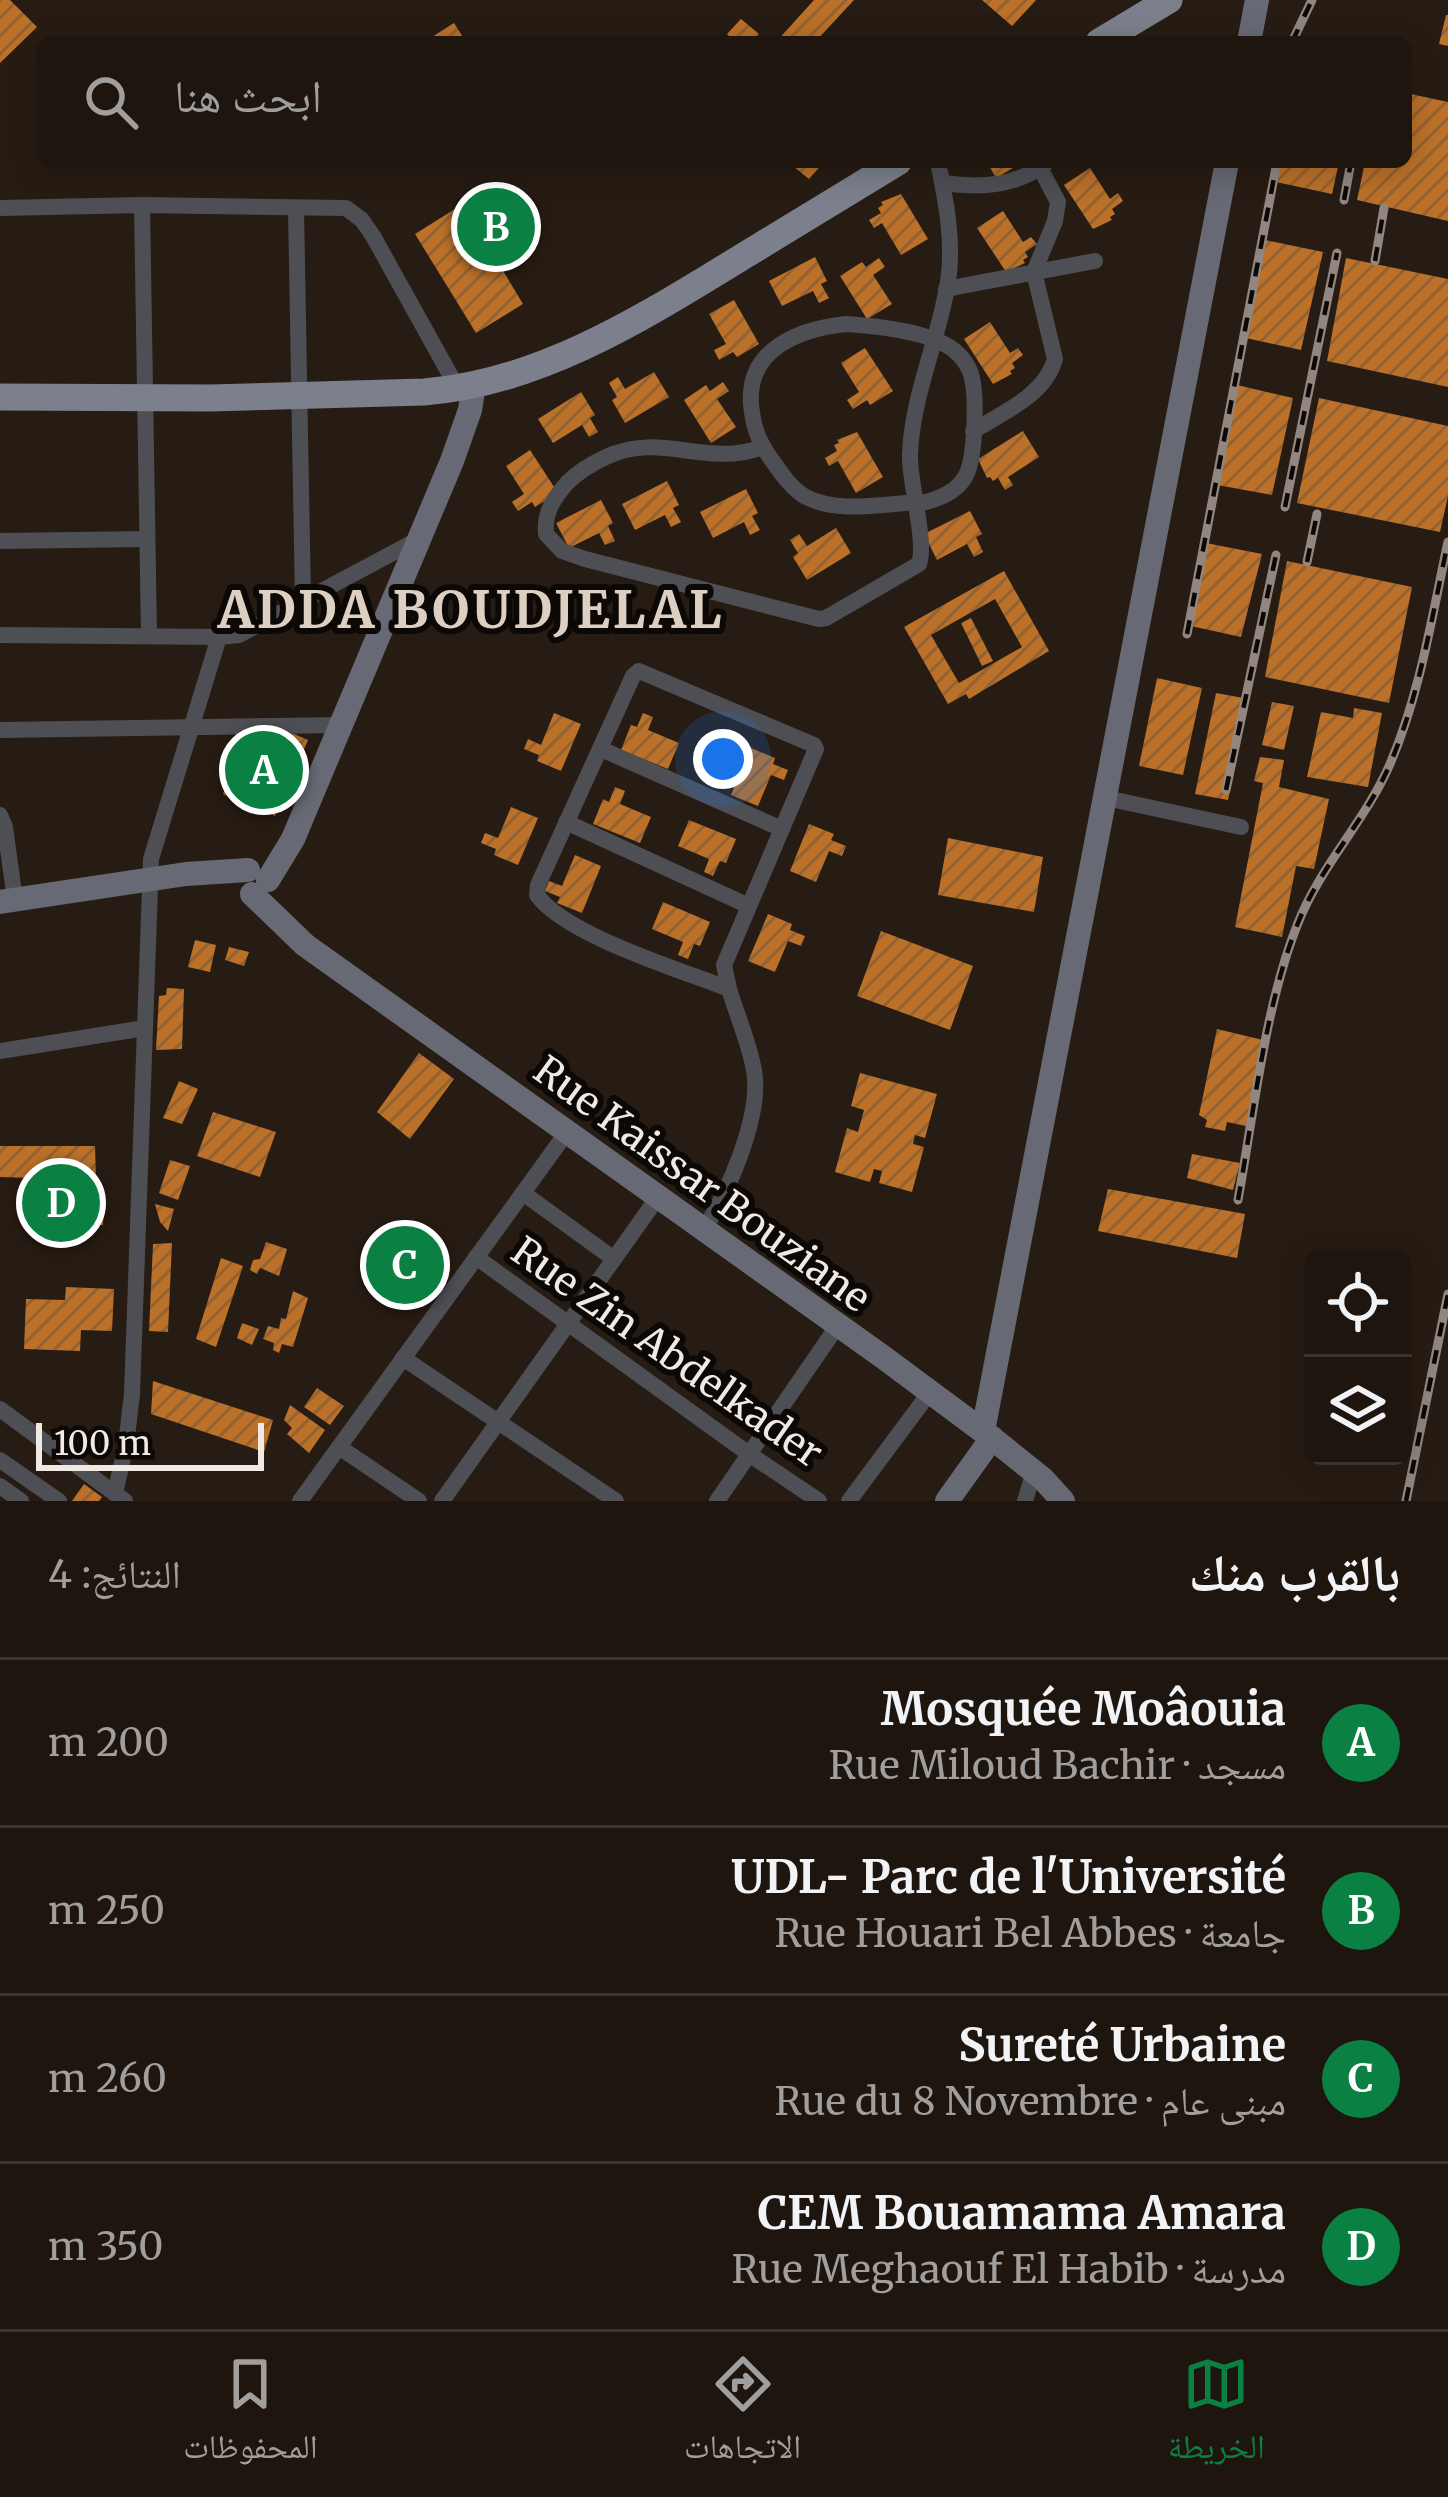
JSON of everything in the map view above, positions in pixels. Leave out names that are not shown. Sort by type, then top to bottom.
[{"type":"main road","points":[[1109,36],[1169,0]]},
{"type":"main road","points":[[0,397],[299,395],[466,387],[526,371],[628,325],[888,168]]},
{"type":"street","points":[[1251,36],[1257,0]]},
{"type":"street","points":[[763,447],[714,456],[655,446],[620,450],[566,484],[550,505],[546,534],[562,551],[585,559],[823,619],[919,564],[922,553],[910,453],[951,250],[939,168]]},
{"type":"street","points":[[943,183],[990,185],[1017,180],[1038,168]]},
{"type":"street","points":[[974,431],[1042,385],[1055,358],[1034,272],[1058,202],[1044,168]]},
{"type":"street","points":[[947,1501],[987,1434],[1226,168]]},
{"type":"street","points":[[142,205],[149,636]]},
{"type":"street","points":[[0,208],[346,208],[362,220],[466,387],[470,410],[292,839],[256,881],[203,873],[8,901],[0,815]]},
{"type":"street","points":[[296,209],[303,601]]},
{"type":"street","points":[[946,289],[1095,261]]},
{"type":"street","points":[[868,325],[935,339],[953,349],[970,370],[971,463],[955,488],[926,502],[837,505],[811,500],[783,476],[754,430],[752,377],[763,360],[795,337],[820,327],[868,325]]},
{"type":"street","points":[[0,541],[147,538]]},
{"type":"street","points":[[0,635],[239,635],[419,539]]},
{"type":"street","points":[[2,1414],[120,1497],[132,1394],[153,850],[219,637]]},
{"type":"street","points":[[704,1229],[716,1212],[751,1124],[756,1094],[754,1069],[724,965],[815,755],[814,745],[642,670],[633,676],[537,892],[541,901],[593,935],[729,988]]},
{"type":"street","points":[[0,730],[341,725]]},
{"type":"street","points":[[601,749],[782,829]]},
{"type":"street","points":[[1106,798],[1241,827]]},
{"type":"street","points":[[566,822],[749,906]]},
{"type":"street","name":"Rue Kaissar Bouziane","points":[[256,881],[293,934],[930,1392],[1034,1472],[1063,1501]]},
{"type":"street","points":[[0,1051],[145,1028]]},
{"type":"street","points":[[300,1501],[568,1132]]},
{"type":"street","points":[[523,1193],[614,1258]]},
{"type":"street","points":[[442,1501],[658,1197]]},
{"type":"street","name":"Rue Zin Abdelkader","points":[[476,1257],[819,1501]]},
{"type":"street","points":[[717,1501],[838,1325]]},
{"type":"street","points":[[404,1358],[616,1501]]},
{"type":"street","points":[[849,1501],[930,1392]]},
{"type":"street","points":[[339,1447],[419,1501]]},
{"type":"street","points":[[0,1460],[59,1501]]},
{"type":"street","points":[[1025,1501],[1034,1472]]},
{"type":"street","points":[[0,1486],[21,1501]]},
{"type":"building","points":[[0,0],[10,0],[37,27],[0,63]]},
{"type":"building","points":[[814,0],[854,0],[821,36],[781,36]]},
{"type":"building","points":[[982,0],[1036,0],[1012,26]]},
{"type":"building","points":[[1448,15],[1448,46],[1439,44]]},
{"type":"building","points":[[741,19],[759,34],[729,36]]},
{"type":"building","points":[[454,23],[462,36],[433,36]]},
{"type":"building","points":[[1412,94],[1448,102],[1448,221],[1357,200],[1364,168],[1412,168]]},
{"type":"building","points":[[795,168],[819,168],[809,179]]},
{"type":"building","points":[[990,168],[1013,168],[996,178]]},
{"type":"building","points":[[1090,168],[1110,199],[1118,193],[1123,201],[1112,209],[1112,220],[1093,229],[1064,185]]},
{"type":"building","points":[[1279,168],[1338,168],[1332,194],[1276,182]]},
{"type":"building","points":[[901,194],[928,239],[901,255],[882,223],[874,228],[869,220],[881,213],[881,202]]},
{"type":"building","points":[[463,204],[523,304],[476,333],[415,234]]},
{"type":"building","points":[[1003,211],[1023,242],[1031,237],[1037,244],[1025,252],[1025,263],[1006,272],[977,228]]},
{"type":"building","points":[[1265,240],[1323,252],[1301,350],[1246,338]]},
{"type":"building","points":[[815,257],[827,281],[821,284],[829,298],[819,303],[813,291],[782,306],[769,281]]},
{"type":"building","points":[[879,258],[885,267],[873,275],[892,304],[867,319],[840,276]]},
{"type":"building","points":[[1346,258],[1448,279],[1448,387],[1327,361]]},
{"type":"building","points":[[734,300],[759,344],[737,357],[733,352],[719,360],[714,350],[726,344],[709,314]]},
{"type":"building","points":[[990,322],[1010,353],[1018,348],[1023,355],[1012,363],[1012,374],[993,384],[964,339]]},
{"type":"building","points":[[865,348],[893,391],[853,409],[847,400],[859,392],[841,363]]},
{"type":"building","points":[[654,372],[669,397],[625,423],[609,383],[618,377],[625,389]]},
{"type":"building","points":[[723,382],[729,391],[717,399],[736,427],[711,443],[684,400],[706,385],[710,391]]},
{"type":"building","points":[[1237,385],[1293,398],[1272,495],[1217,485]]},
{"type":"building","points":[[581,392],[595,415],[590,418],[598,432],[589,437],[582,425],[553,443],[538,419]]},
{"type":"building","points":[[1319,398],[1448,426],[1448,496],[1440,532],[1297,503]]},
{"type":"building","points":[[1023,431],[1039,457],[1008,477],[1013,485],[1005,490],[998,478],[987,478],[978,459]]},
{"type":"building","points":[[857,432],[883,477],[856,493],[838,461],[829,466],[825,458],[837,451],[837,440]]},
{"type":"building","points":[[530,450],[558,493],[518,511],[512,502],[524,494],[506,466]]},
{"type":"building","points":[[667,481],[679,505],[673,508],[681,522],[671,527],[665,515],[635,530],[622,504]]},
{"type":"building","points":[[746,489],[758,513],[752,516],[760,530],[750,535],[744,522],[713,538],[700,512]]},
{"type":"building","points":[[601,500],[613,523],[608,526],[615,541],[605,545],[599,533],[569,548],[556,523]]},
{"type":"building","points":[[970,511],[982,534],[976,537],[983,552],[974,557],[967,544],[937,560],[924,534]]},
{"type":"building","points":[[836,528],[851,553],[807,580],[793,557],[798,553],[790,540],[799,534],[807,546]]},
{"type":"building","points":[[1206,543],[1262,554],[1241,637],[1191,626]]},
{"type":"building","points":[[1287,561],[1412,587],[1389,703],[1265,677]]},
{"type":"building","points":[[1004,571],[1049,651],[969,699],[966,694],[948,704],[904,627]],"holes":[[[995,599],[1022,647],[959,683],[931,635]]]},
{"type":"building","points":[[971,618],[993,661],[982,666],[961,623]]},
{"type":"building","points":[[1157,678],[1202,688],[1183,775],[1139,766]]},
{"type":"building","points":[[1216,693],[1249,699],[1228,800],[1195,794]]},
{"type":"building","points":[[1272,702],[1294,706],[1284,750],[1262,745]]},
{"type":"building","points":[[1354,708],[1382,713],[1368,787],[1307,777],[1321,712],[1353,718]]},
{"type":"building","points":[[554,713],[581,724],[561,771],[537,761],[539,755],[524,749],[528,739],[541,745]]},
{"type":"building","points":[[643,713],[653,717],[648,730],[679,743],[668,769],[621,750],[631,725],[637,727]]},
{"type":"building","points":[[287,731],[308,740],[275,816],[223,794],[249,733],[281,746]]},
{"type":"building","points":[[751,748],[775,758],[773,764],[788,770],[784,780],[771,775],[758,806],[731,795]]},
{"type":"building","points":[[1260,757],[1284,760],[1279,787],[1329,799],[1314,869],[1296,866],[1282,937],[1235,927],[1263,783],[1254,781]]},
{"type":"building","points":[[615,787],[625,791],[620,804],[651,817],[640,843],[593,824],[603,799],[609,802]]},
{"type":"building","points":[[511,807],[538,818],[518,865],[494,855],[496,849],[481,843],[485,833],[498,838]]},
{"type":"building","points":[[689,820],[736,839],[726,863],[720,861],[713,876],[704,872],[709,859],[678,846]]},
{"type":"building","points":[[809,824],[834,834],[831,840],[846,846],[842,856],[829,851],[816,882],[790,871]]},
{"type":"building","points":[[948,838],[1043,857],[1034,912],[938,895]]},
{"type":"building","points":[[575,855],[601,866],[582,913],[557,903],[560,897],[545,891],[549,881],[562,886]]},
{"type":"building","points":[[663,902],[710,922],[700,946],[694,944],[688,959],[678,955],[683,942],[652,929]]},
{"type":"building","points":[[768,914],[792,924],[790,930],[805,936],[801,946],[788,941],[775,972],[748,961]]},
{"type":"building","points":[[881,931],[973,966],[950,1030],[857,996]]},
{"type":"building","points":[[195,940],[216,945],[210,972],[188,967]]},
{"type":"building","points":[[229,947],[249,952],[244,966],[225,960]]},
{"type":"building","points":[[167,988],[184,989],[182,1049],[156,1050],[159,996],[166,995]]},
{"type":"building","points":[[1217,1029],[1263,1040],[1246,1126],[1227,1122],[1225,1131],[1205,1127],[1207,1120],[1199,1115]]},
{"type":"building","points":[[419,1053],[454,1079],[410,1139],[377,1112]]},
{"type":"building","points":[[860,1073],[937,1094],[925,1138],[915,1135],[913,1144],[924,1147],[912,1192],[879,1183],[882,1171],[874,1169],[870,1182],[835,1172],[847,1128],[858,1132],[864,1110],[851,1106]]},
{"type":"building","points":[[179,1081],[198,1089],[182,1124],[163,1118]]},
{"type":"building","points":[[213,1112],[276,1132],[260,1177],[197,1156]]},
{"type":"building","points":[[0,1146],[95,1146],[96,1180],[0,1177]]},
{"type":"building","points":[[1192,1154],[1240,1163],[1233,1190],[1187,1178]]},
{"type":"building","points":[[170,1160],[190,1166],[178,1200],[159,1193]]},
{"type":"building","points":[[1108,1189],[1245,1214],[1237,1258],[1098,1231]]},
{"type":"building","points":[[71,1203],[104,1206],[103,1225],[70,1224]]},
{"type":"building","points":[[155,1204],[174,1209],[168,1231],[160,1222]]},
{"type":"building","points":[[266,1242],[287,1249],[279,1276],[260,1268],[257,1274],[250,1270]]},
{"type":"building","points":[[172,1243],[168,1332],[149,1331],[153,1244]]},
{"type":"building","points":[[396,1246],[424,1258],[402,1287],[397,1283],[393,1287],[376,1274]]},
{"type":"building","points":[[221,1258],[243,1266],[216,1347],[196,1339]]},
{"type":"building","points":[[66,1287],[114,1289],[112,1331],[81,1330],[80,1351],[24,1349],[26,1299],[65,1300]]},
{"type":"building","points":[[293,1291],[308,1298],[293,1347],[282,1344],[279,1353],[273,1350],[274,1343],[263,1339],[268,1326],[279,1329],[281,1318],[286,1319]]},
{"type":"building","points":[[242,1323],[259,1329],[252,1345],[237,1338]]},
{"type":"building","points":[[153,1381],[273,1420],[264,1452],[151,1414]]},
{"type":"building","points":[[317,1388],[344,1406],[330,1425],[304,1407]]},
{"type":"building","points":[[290,1405],[325,1430],[309,1453],[287,1434],[292,1428],[284,1420]]},
{"type":"building","points":[[84,1484],[102,1497],[99,1501],[72,1501]]},
{"type":"railway","points":[[1295,36],[1312,0]]},
{"type":"railway","points":[[1187,634],[1276,168]]},
{"type":"railway","points":[[1344,200],[1350,168]]},
{"type":"railway","points":[[1375,261],[1384,208]]},
{"type":"railway","points":[[1285,507],[1337,253]]},
{"type":"railway","points":[[1307,562],[1317,514]]},
{"type":"railway","points":[[1238,1200],[1262,1059],[1287,955],[1308,902],[1390,764],[1424,654],[1448,542]]},
{"type":"railway","points":[[1226,790],[1276,555]]},
{"type":"railway","points":[[1406,1501],[1448,1294]]},
{"type":"place","name":"UDL- Parc de l'Université","points":[[496,227]]},
{"type":"place","name":"Mosquée Moâouia","points":[[264,770]]},
{"type":"place","name":"CEM Bouamama Amara","points":[[61,1203]]},
{"type":"place","name":"Sureté Urbaine","points":[[405,1265]]},
{"type":"district","name":"ADDA BOUDJELAL","points":[[471,610]]}]
